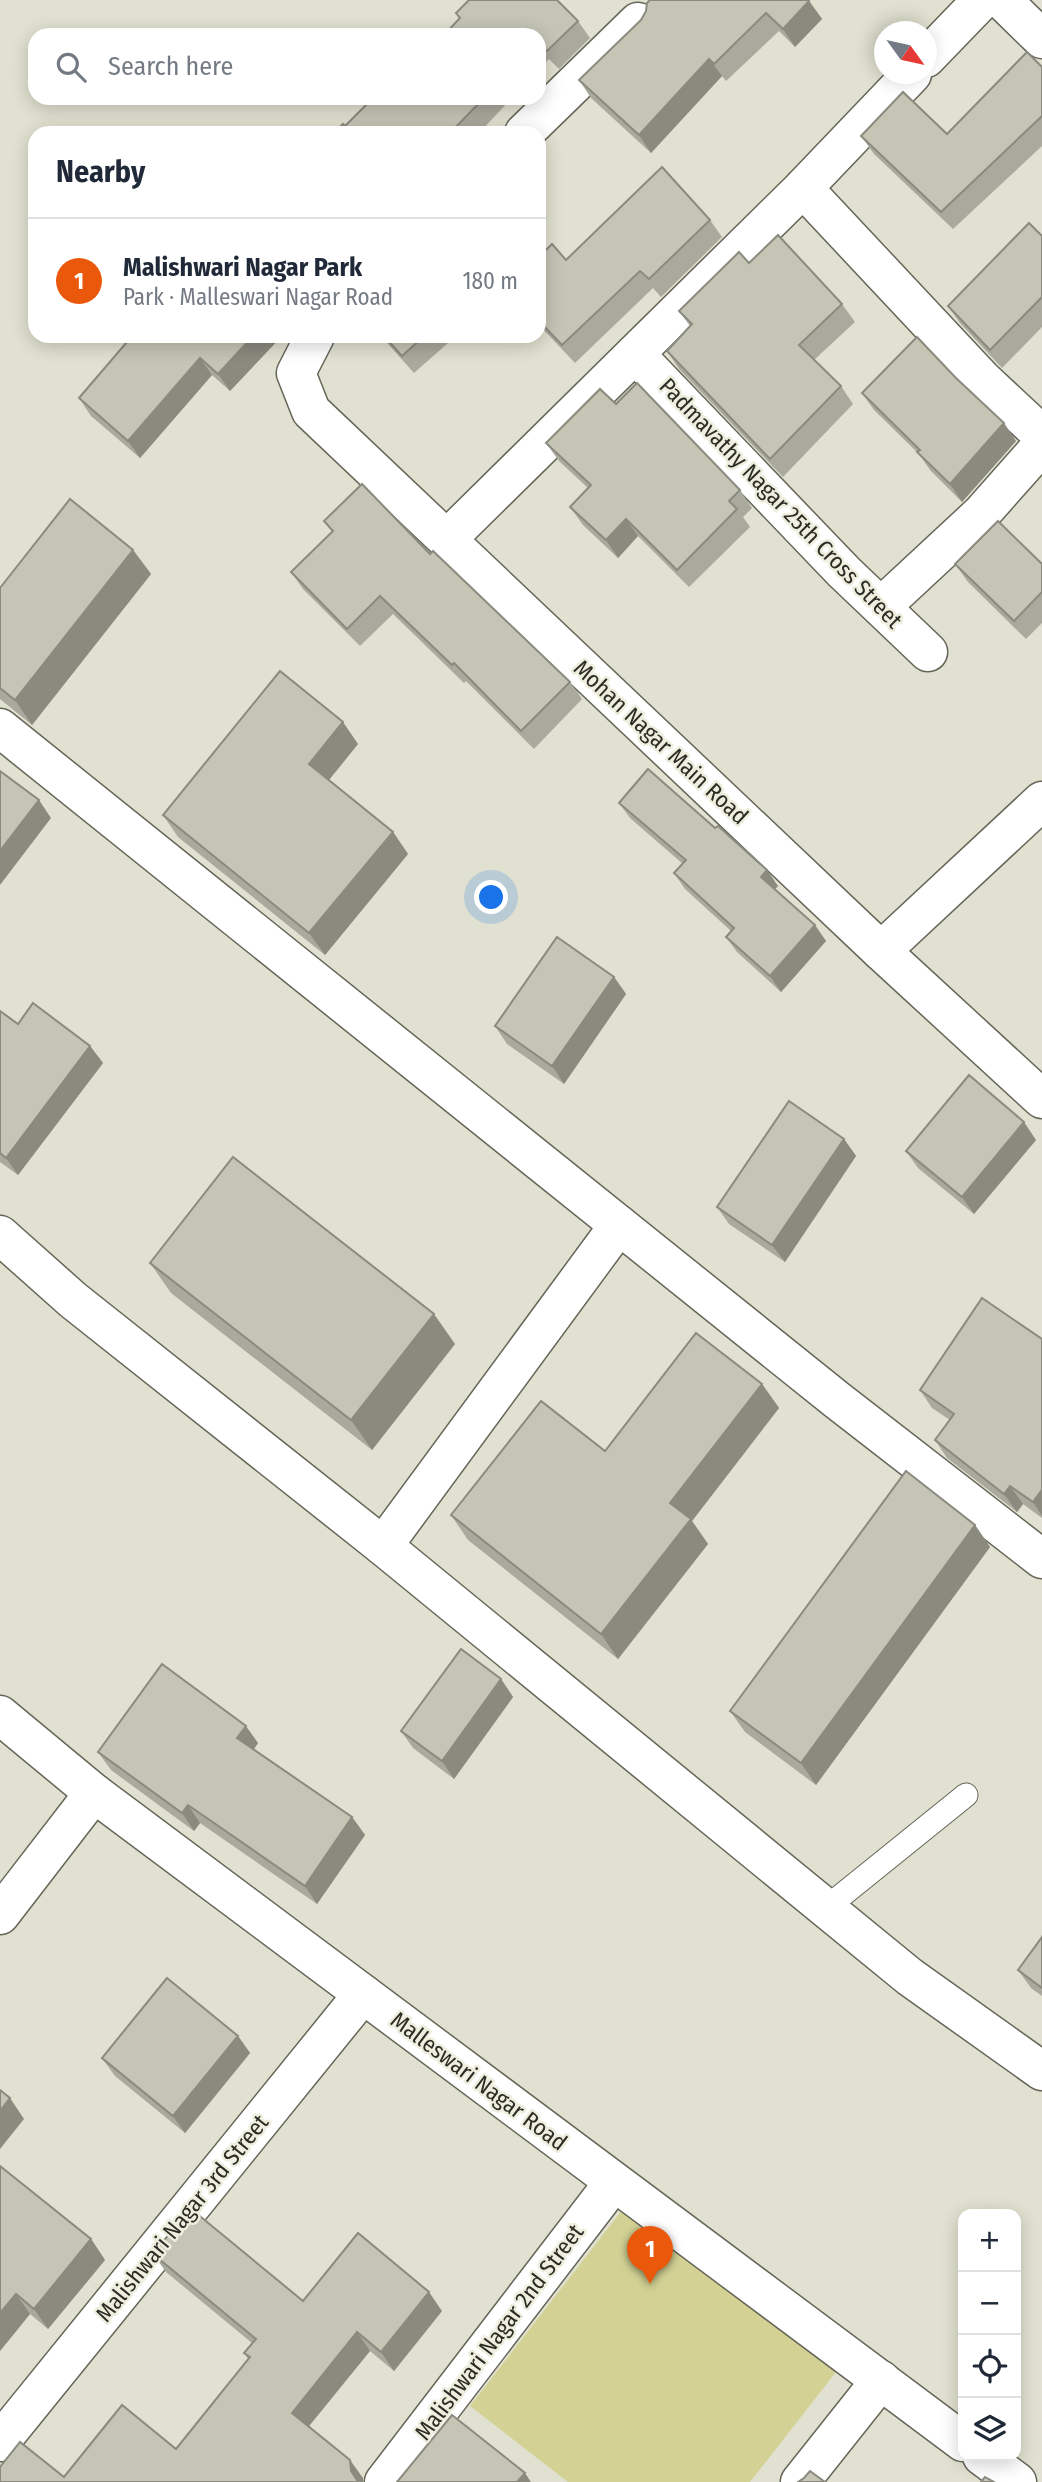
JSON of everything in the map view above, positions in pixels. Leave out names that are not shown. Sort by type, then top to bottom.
[{"type":"street","points":[[937,47],[982,0]]},
{"type":"street","points":[[1002,0],[1042,39]]},
{"type":"street","points":[[531,126],[638,22]]},
{"type":"street","points":[[447,539],[803,188],[902,84]]},
{"type":"street","points":[[803,188],[983,380],[1042,435]]},
{"type":"street","name":"Mohan Nagar Main Road","points":[[312,343],[296,373],[311,411],[881,951],[1042,1099]]},
{"type":"street","name":"Padmavathy Nagar 25th Cross Street","points":[[635,354],[844,572],[928,652]]},
{"type":"street","points":[[881,606],[981,514],[1042,445]]},
{"type":"street","points":[[0,728],[837,1400],[1042,1559]]},
{"type":"street","points":[[881,951],[1042,801]]},
{"type":"street","points":[[383,1546],[619,1225]]},
{"type":"street","points":[[0,1235],[73,1300],[383,1546],[909,1977],[1042,2071]]},
{"type":"street","name":"Malleswari Nagar Road","points":[[0,1715],[94,1793],[958,2438]]},
{"type":"street","points":[[0,1915],[94,1793]]},
{"type":"street","name":"Malishwari Nagar 3rd Street","points":[[0,2442],[363,1994]]},
{"type":"street","name":"Malishwari Nagar 2nd Street","points":[[384,2482],[614,2182]]},
{"type":"street","points":[[800,2482],[881,2380]]},
{"type":"street","points":[[989,2461],[1017,2482]]},
{"type":"lane","points":[[826,1908],[966,1795]]},
{"type":"shaded area","points":[[633,2196],[836,2372],[750,2482],[568,2482],[470,2406]]},
{"type":"building","points":[[469,0],[557,0],[578,21],[547,51],[546,28],[451,28],[460,18],[456,13]]},
{"type":"building","points":[[650,0],[809,1],[783,29],[766,13],[714,64],[709,59],[639,135],[579,80],[641,20]]},
{"type":"building","points":[[1027,52],[1042,67],[1042,116],[941,212],[861,136],[903,92],[947,134]]},
{"type":"building","points":[[366,105],[477,105],[457,126],[345,126]]},
{"type":"building","points":[[662,167],[710,220],[649,279],[640,271],[562,345],[546,328],[546,250],[552,244],[566,260]]},
{"type":"building","points":[[1029,223],[1042,236],[1042,297],[990,350],[948,306]]},
{"type":"building","points":[[778,235],[842,304],[799,345],[841,386],[770,459],[667,351],[692,324],[679,311],[739,252],[749,263]]},
{"type":"building","points":[[917,337],[1004,423],[950,484],[862,393]]},
{"type":"building","points":[[126,343],[247,343],[218,374],[200,358],[128,441],[79,398]]},
{"type":"building","points":[[390,343],[416,343],[402,356]]},
{"type":"building","points":[[637,383],[740,490],[729,501],[737,509],[677,570],[626,519],[606,540],[570,507],[591,485],[546,443],[600,389],[616,404]]},
{"type":"building","points":[[362,484],[430,554],[433,551],[570,682],[521,731],[454,663],[452,665],[380,596],[347,629],[291,572],[333,531],[324,521]]},
{"type":"building","points":[[70,499],[133,550],[15,700],[0,688],[0,588]]},
{"type":"building","points":[[998,521],[1042,564],[1042,592],[1014,621],[955,564]]},
{"type":"building","points":[[280,671],[343,722],[309,764],[393,832],[309,933],[163,815]]},
{"type":"building","points":[[648,769],[767,870],[761,877],[815,925],[770,976],[726,937],[734,928],[674,873],[686,860],[619,803]]},
{"type":"building","points":[[0,771],[39,800],[0,851]]},
{"type":"building","points":[[557,937],[614,977],[552,1066],[495,1026]]},
{"type":"building","points":[[33,1003],[90,1046],[6,1158],[0,1153],[0,1011],[18,1024]]},
{"type":"building","points":[[969,1075],[1024,1122],[962,1197],[906,1151]]},
{"type":"building","points":[[789,1101],[844,1139],[772,1245],[717,1207]]},
{"type":"building","points":[[233,1157],[434,1314],[351,1420],[150,1263]]},
{"type":"building","points":[[982,1298],[1042,1339],[1042,1492],[1033,1502],[1010,1486],[1004,1494],[935,1440],[954,1414],[920,1390]]},
{"type":"building","points":[[696,1333],[762,1384],[670,1503],[691,1519],[601,1634],[451,1515],[541,1401],[605,1451]]},
{"type":"building","points":[[906,1471],[975,1525],[801,1763],[730,1711]]},
{"type":"building","points":[[461,1649],[501,1679],[442,1761],[401,1731]]},
{"type":"building","points":[[162,1664],[246,1726],[237,1738],[352,1817],[305,1886],[188,1805],[182,1813],[98,1752]]},
{"type":"building","points":[[1042,1937],[1042,1988],[1018,1970]]},
{"type":"building","points":[[167,1978],[238,2036],[173,2116],[102,2058]]},
{"type":"building","points":[[0,2090],[10,2098],[0,2111]]},
{"type":"building","points":[[0,2166],[91,2239],[34,2309],[16,2294],[0,2313]]},
{"type":"building","points":[[190,2208],[303,2301],[358,2233],[429,2292],[381,2352],[357,2332],[292,2413],[350,2460],[351,2471],[361,2482],[0,2482],[0,2467],[20,2442],[64,2477],[122,2405],[176,2449],[250,2357],[244,2353],[256,2339],[153,2254]]},
{"type":"building","points":[[452,2415],[525,2473],[517,2482],[397,2482]]},
{"type":"building","points":[[810,2471],[825,2482],[798,2482]]},
{"type":"building","points":[[985,2477],[994,2482],[981,2482]]},
{"type":"place","name":"Malishwari Nagar Park","points":[[650,2284]]}]
